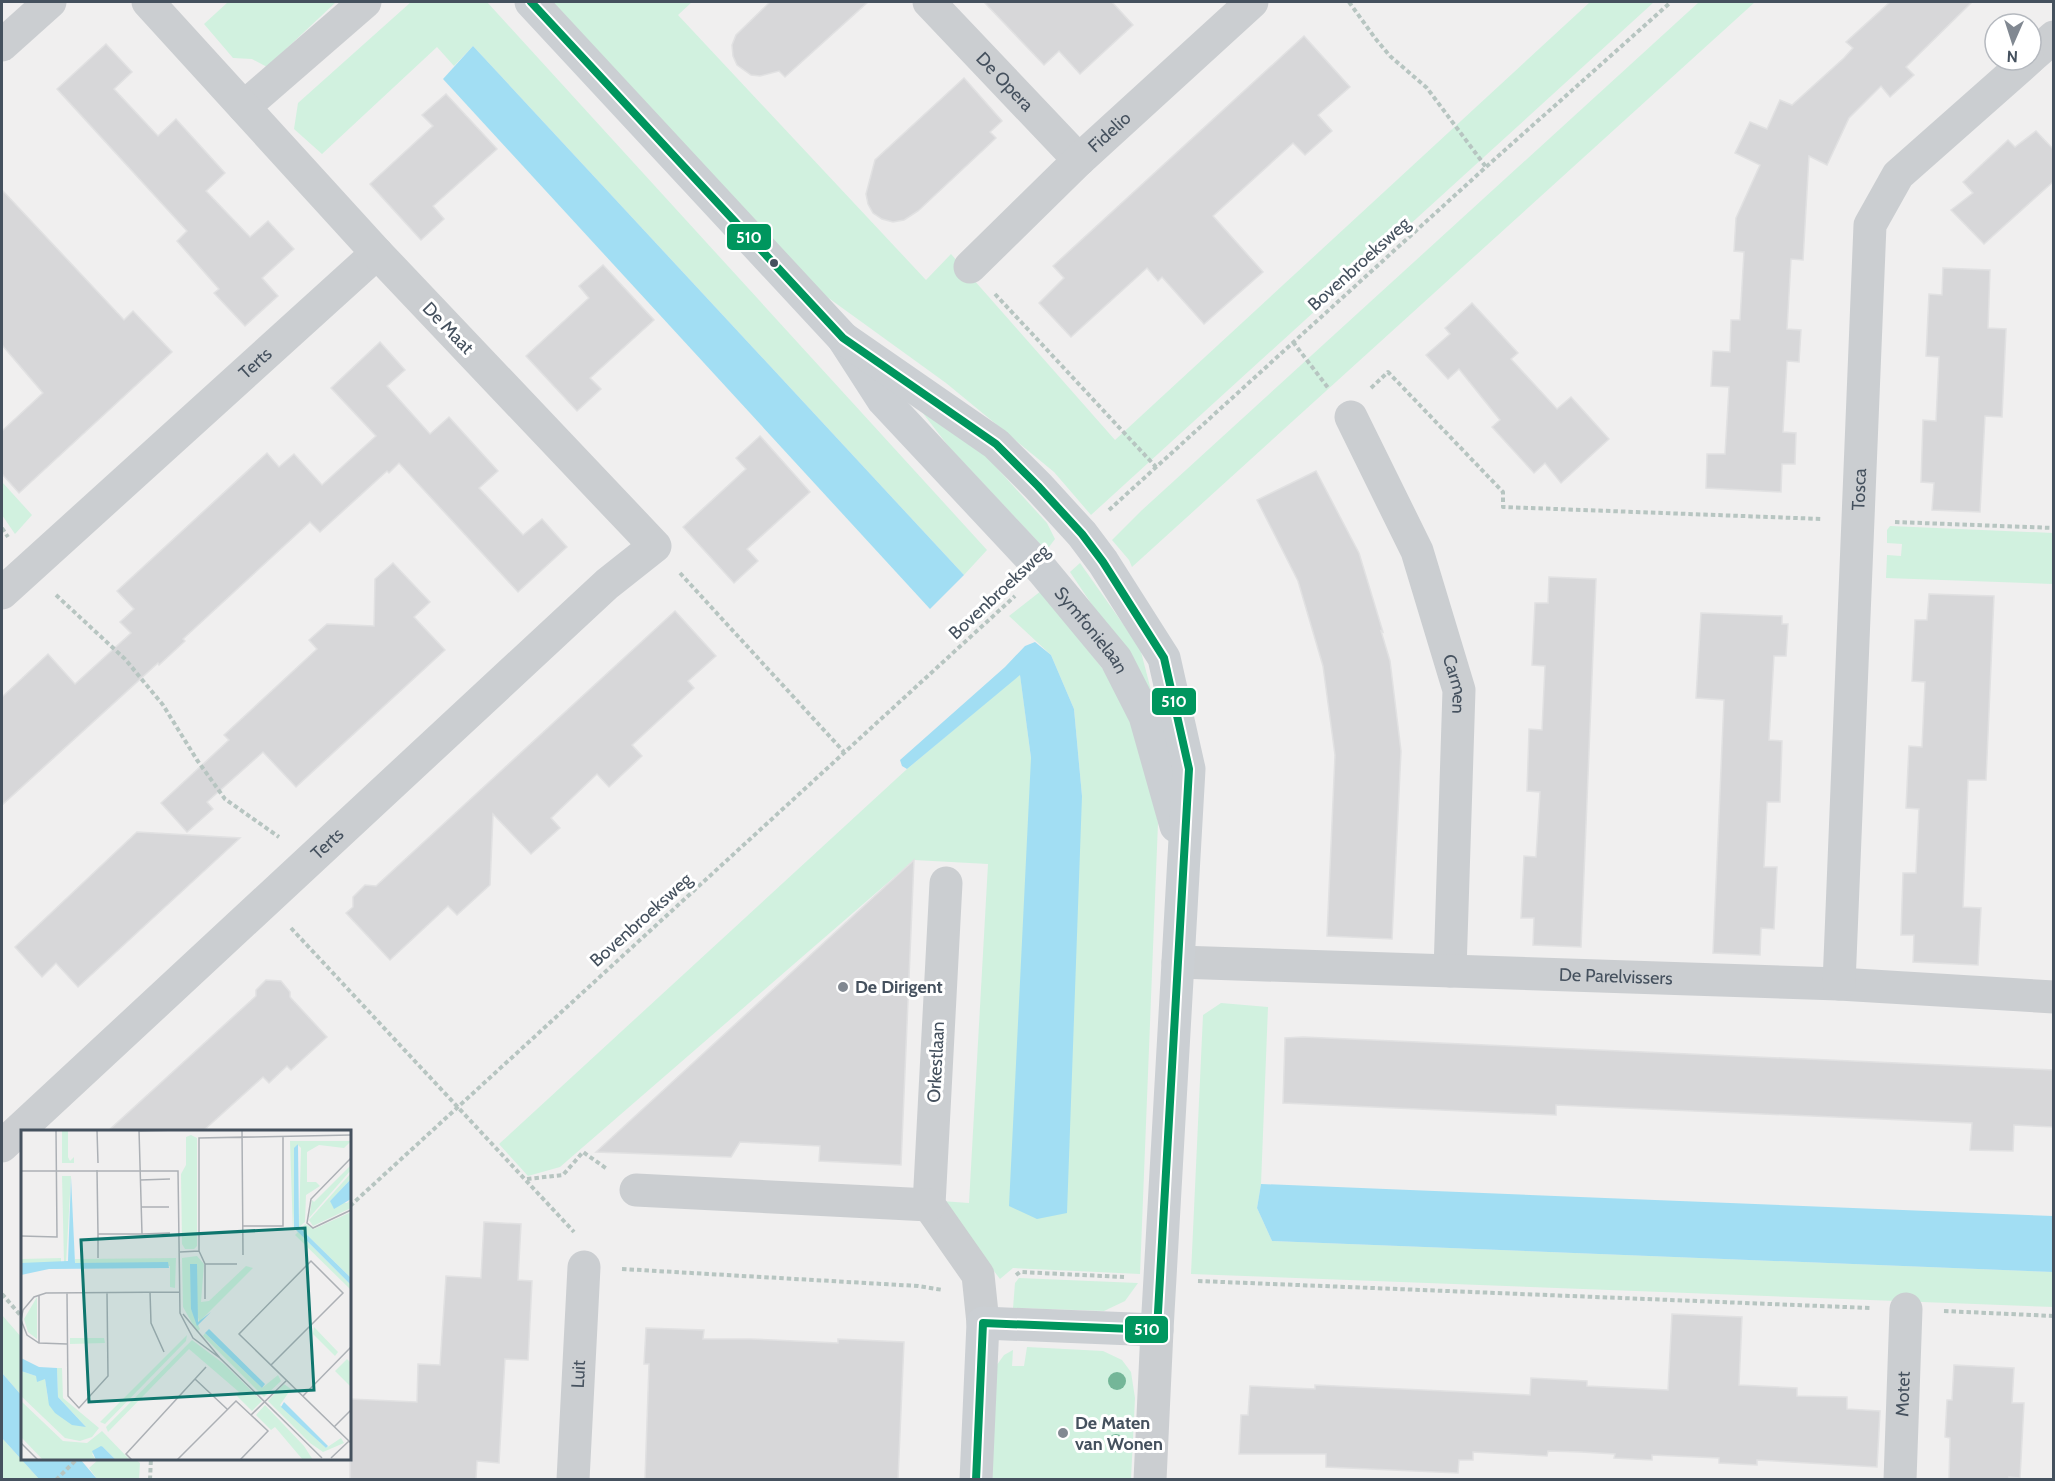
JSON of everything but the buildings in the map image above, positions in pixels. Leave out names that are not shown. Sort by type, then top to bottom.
[{"type":"street","points":[[2,45],[50,2]]},
{"type":"street","name":"De Maat","points":[[148,2],[376,253],[655,546]]},
{"type":"street","points":[[244,107],[365,2]]},
{"type":"street","name":"Symfonielaan","points":[[531,2],[843,338],[883,400],[1043,571],[1116,658],[1145,716],[1183,849]]},
{"type":"street","name":"De Opera","points":[[929,2],[1079,160]]},
{"type":"street","name":"Fidelio","points":[[970,267],[1079,160],[1252,2]]},
{"type":"street","name":"Tosca","points":[[1839,984],[1870,225],[1899,175],[2015,72]]},
{"type":"street","name":"Terts","points":[[2,593],[376,253]]},
{"type":"street","name":"Symfonielaan","points":[[843,338],[996,444],[1082,534],[1104,562],[1164,658],[1189,769],[1150,1479]]},
{"type":"street","name":"Carmen","points":[[1349,414],[1417,551],[1459,690],[1450,971]]},
{"type":"street","name":"Terts","points":[[2,1146],[607,584],[655,546]]},
{"type":"street","name":"Orkestlaan","points":[[929,1205],[946,883]]},
{"type":"street","name":"De Parelvissers","points":[[1178,962],[1839,984],[2054,997]]},
{"type":"street","points":[[636,1190],[929,1205],[978,1275],[982,1310],[976,1479]]},
{"type":"street","name":"Luit","points":[[573,1479],[584,1267]]},
{"type":"street","name":"Motet","points":[[1900,1479],[1906,1309]]},
{"type":"street","points":[[982,1310],[1157,1330]]},
{"type":"path","points":[[1349,2],[1390,56],[1427,88],[1486,167]]},
{"type":"path","name":"Bovenbroeksweg","points":[[1082,534],[1671,2]]},
{"type":"path","points":[[970,267],[1156,467]]},
{"type":"path","points":[[1293,342],[1349,414],[1389,372],[1503,492],[1503,507],[2054,528]]},
{"type":"path","points":[[2,528],[29,569],[125,659],[163,705],[197,760],[225,799],[311,859]]},
{"type":"path","points":[[655,546],[844,753]]},
{"type":"path","name":"Bovenbroeksweg","points":[[351,1205],[1043,571]]},
{"type":"path","points":[[266,901],[584,1242],[584,1267],[918,1286],[982,1310],[1020,1272],[1441,1292],[2054,1316]]},
{"type":"path","points":[[526,1180],[564,1175],[583,1152],[636,1190]]},
{"type":"path","points":[[2,1293],[21,1316]]},
{"type":"path","points":[[56,1479],[76,1460]]},
{"type":"path","points":[[150,1479],[151,1460]]},
{"type":"green space","points":[[228,2],[336,2],[267,67],[252,59],[233,58],[204,24]]},
{"type":"green space","points":[[411,2],[487,2],[987,550],[964,575],[473,46],[454,66],[437,47],[322,154],[294,129],[298,103]]},
{"type":"green space","points":[[551,2],[692,2],[678,15],[926,280],[951,254],[1115,440],[1590,2],[1654,2],[1091,515],[1054,472],[946,383],[805,281]]},
{"type":"green space","points":[[1699,2],[1755,2],[1132,567],[1112,540],[1141,511]]},
{"type":"green space","points":[[915,403],[986,456],[1047,523],[1055,539],[1049,547],[1042,546],[949,447]]},
{"type":"green space","points":[[2,482],[32,515],[15,534],[2,515]]},
{"type":"green space","points":[[1890,526],[2053,533],[2053,584],[1886,578],[1887,555],[1901,556],[1902,544],[1887,543],[1887,530]]},
{"type":"green space","points":[[1080,563],[1140,648],[1152,694],[1070,572]]},
{"type":"green space","points":[[1041,591],[1114,683],[1141,738],[1158,823],[1140,1274],[1013,1268],[1000,1279],[941,1201],[969,1203],[988,864],[914,860],[560,1167],[528,1176],[499,1144],[907,769],[1020,674],[1031,758],[1082,796],[1074,709],[1051,655],[1009,616]]},
{"type":"green space","points":[[1221,1003],[1268,1007],[1261,1184],[1257,1208],[1272,1241],[2053,1272],[2054,1307],[1191,1274],[1203,1015]]},
{"type":"green space","points":[[1019,1278],[1138,1283],[1125,1301],[1104,1311],[1013,1308],[1015,1283]]},
{"type":"green space","points":[[2,1315],[21,1337],[21,1395],[2,1373]]},
{"type":"green space","points":[[1027,1347],[1103,1351],[1122,1360],[1131,1372],[1135,1398],[1131,1479],[992,1480],[994,1369],[1004,1355],[1013,1350],[1012,1366],[1024,1366]]},
{"type":"green space","points":[[2,1438],[39,1479],[2,1479]]},
{"type":"green space","points":[[98,1460],[136,1460],[140,1463],[139,1479],[97,1479],[89,1468]]},
{"type":"water","points":[[473,46],[964,575],[930,609],[443,79]]},
{"type":"water","points":[[1035,642],[1051,655],[1074,709],[1082,796],[1067,1213],[1037,1219],[1009,1206],[1031,758],[1020,675],[907,769],[902,766],[900,760],[1005,667],[1025,646]]},
{"type":"water","points":[[1261,1184],[2053,1216],[2053,1272],[1272,1241],[1257,1208]]},
{"type":"water","points":[[2,1373],[21,1395],[21,1459],[2,1438]]},
{"type":"water","points":[[22,1460],[81,1460],[97,1479],[39,1479]]},
{"type":"transit line","name":"510","points":[[531,2],[843,338],[996,444],[1038,486],[1082,534],[1103,562],[1164,658],[1189,769],[1157,1330],[983,1323],[976,1480]]},
{"type":"place","name":"De Dirigent","points":[[843,987]]},
{"type":"place","name":"De Maten van Wonen","points":[[1063,1433]]}]
